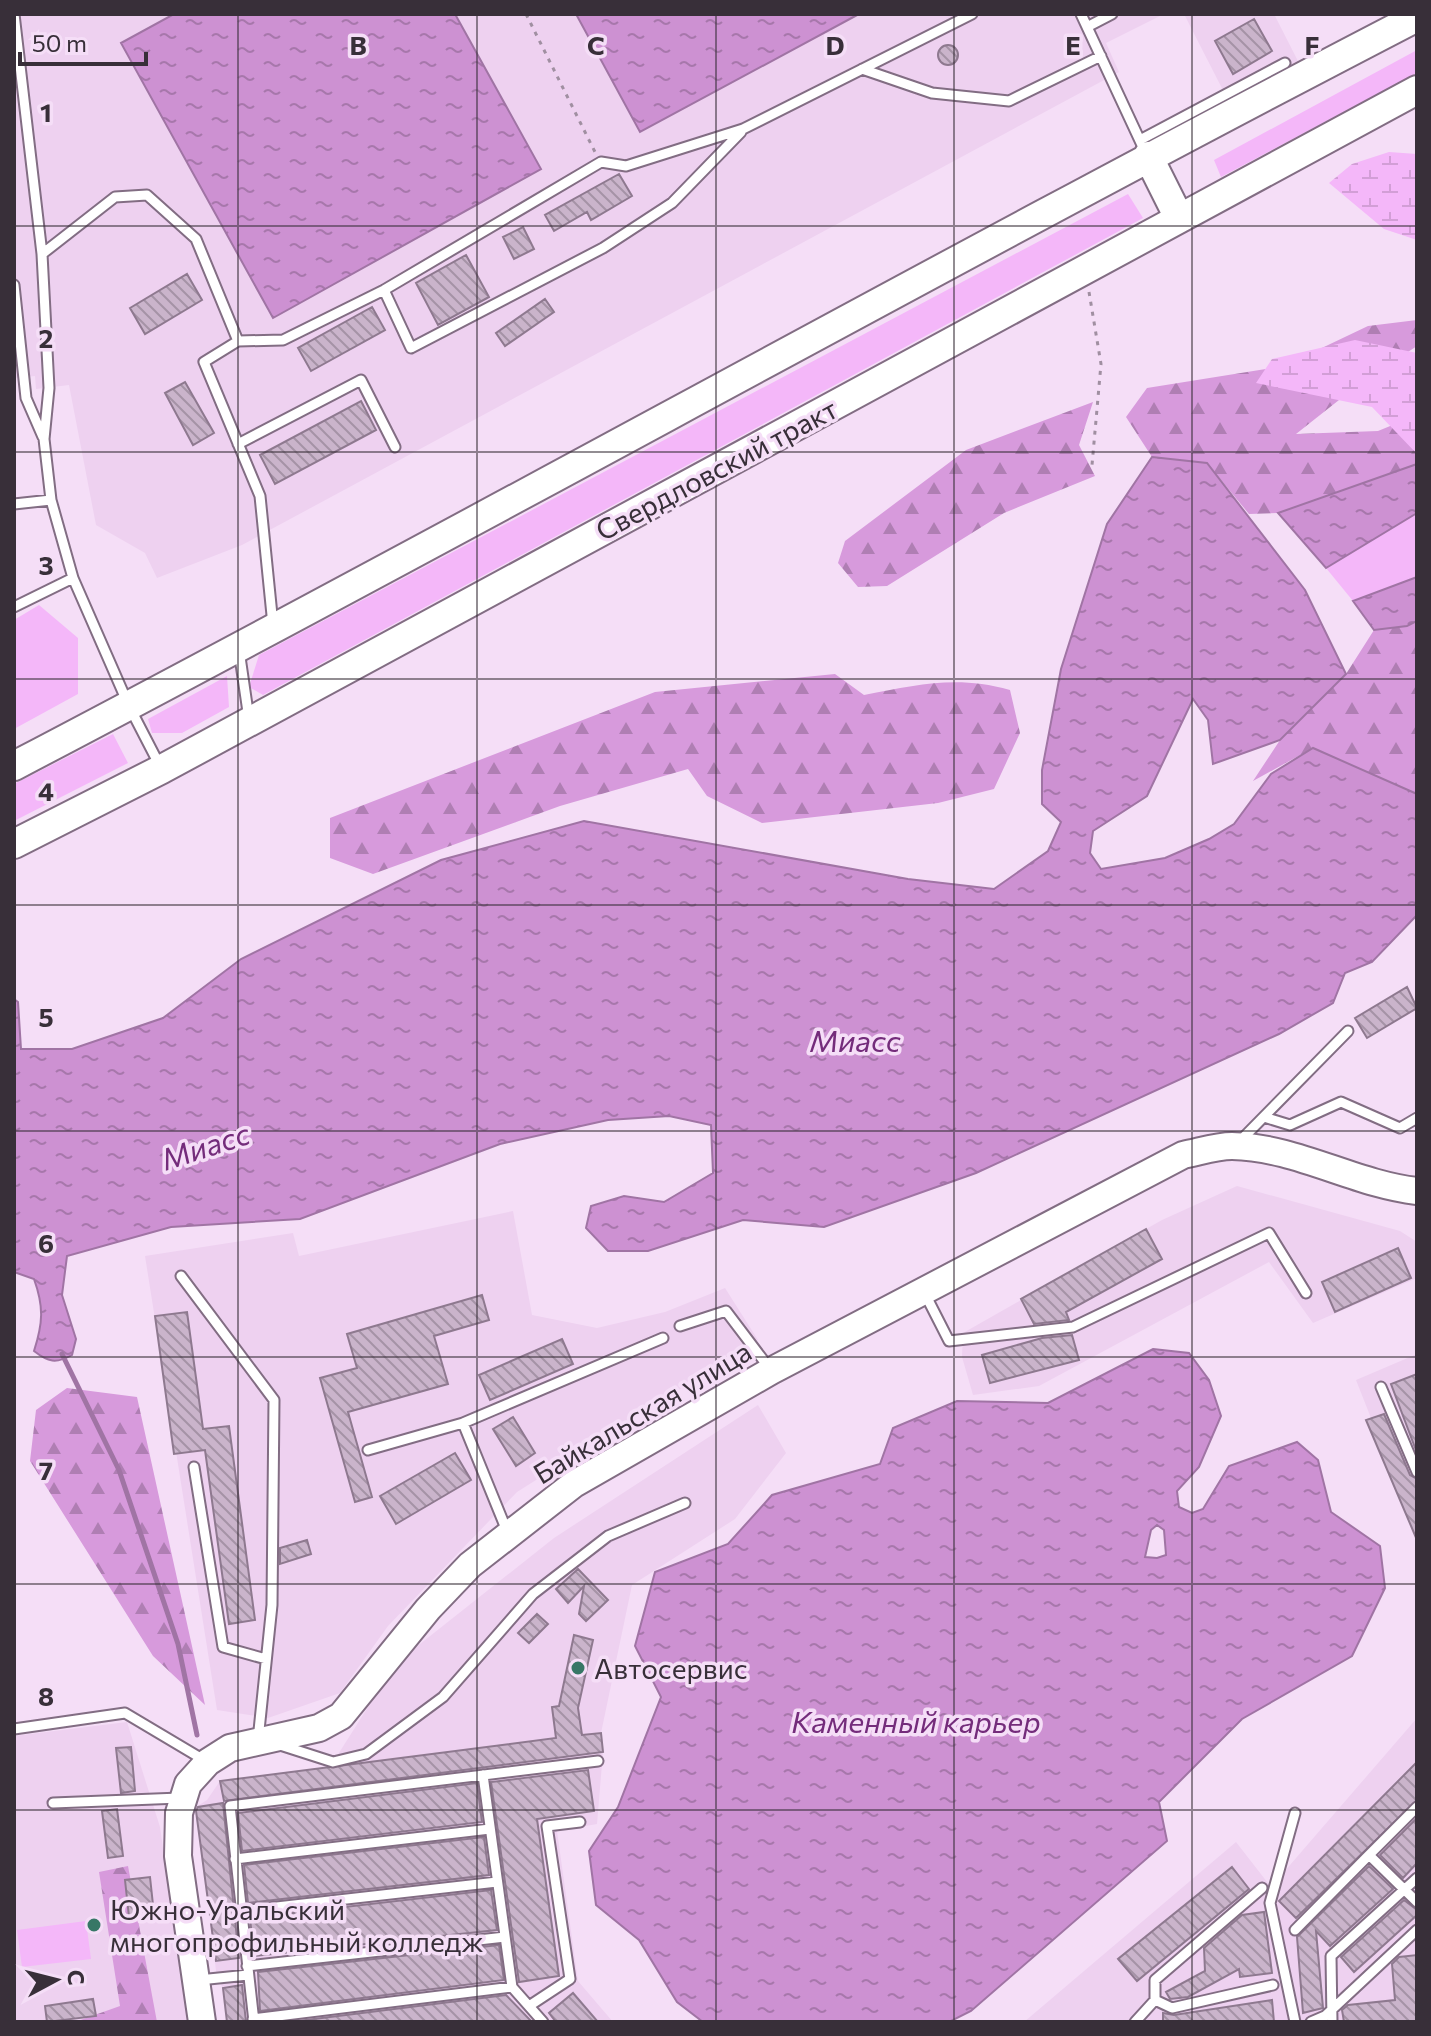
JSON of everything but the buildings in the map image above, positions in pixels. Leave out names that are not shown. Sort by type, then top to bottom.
[{"type":"main road","points":[[14,766],[274,630],[1144,148],[1417,17]]},
{"type":"main road","name":"Свердловский тракт","points":[[14,844],[162,769],[1417,90]]},
{"type":"main road","points":[[1144,148],[1179,218]]},
{"type":"street","name":"Байкальская улица","points":[[202,2022],[178,1856],[188,1784],[208,1762],[230,1748],[319,1728],[341,1716],[428,1609],[470,1565],[574,1484],[771,1371],[1183,1155],[1235,1146],[1305,1160],[1394,1188],[1417,1191]]},
{"type":"lane","points":[[14,14],[42,254],[49,388],[44,439],[51,500],[73,578],[129,706],[162,769]]},
{"type":"lane","points":[[274,630],[260,496],[204,362],[238,341],[283,340],[384,290],[601,162],[626,166],[743,129],[972,14]]},
{"type":"lane","points":[[1081,14],[1144,148],[1285,63]]},
{"type":"lane","points":[[1087,27],[1112,14]]},
{"type":"lane","points":[[862,69],[932,93],[1009,101],[1101,56]]},
{"type":"lane","points":[[384,290],[411,348],[603,248],[672,203],[743,129]]},
{"type":"lane","points":[[42,254],[115,197],[147,195],[196,239],[238,341]]},
{"type":"lane","points":[[14,285],[26,398],[44,439]]},
{"type":"lane","points":[[238,444],[361,380],[395,447]]},
{"type":"lane","points":[[14,504],[51,500]]},
{"type":"lane","points":[[14,607],[73,578]]},
{"type":"lane","points":[[239,648],[249,722]]},
{"type":"lane","points":[[1235,1146],[1348,1031]]},
{"type":"lane","points":[[1264,1117],[1290,1125],[1341,1102],[1400,1128],[1417,1118]]},
{"type":"lane","points":[[924,1292],[949,1341],[1073,1327],[1269,1233],[1306,1293]]},
{"type":"lane","points":[[181,1276],[274,1400],[272,1605],[260,1739],[333,1762],[366,1754],[443,1697],[533,1594],[608,1536],[685,1503]]},
{"type":"lane","points":[[680,1326],[726,1311],[771,1371]]},
{"type":"lane","points":[[368,1450],[463,1423],[663,1338]]},
{"type":"lane","points":[[1381,1387],[1417,1472]]},
{"type":"lane","points":[[463,1423],[509,1535]]},
{"type":"lane","points":[[194,1467],[223,1647],[266,1659]]},
{"type":"lane","points":[[14,1729],[125,1713],[208,1762]]},
{"type":"lane","points":[[512,1987],[254,2021],[230,1806],[598,1761]]},
{"type":"lane","points":[[483,1775],[512,1987],[543,2022]]},
{"type":"lane","points":[[53,1803],[184,1798]]},
{"type":"lane","points":[[1295,1930],[1417,1807]]},
{"type":"lane","points":[[1295,1813],[1270,1903],[1295,2022]]},
{"type":"lane","points":[[529,2006],[570,1979],[547,1826],[580,1822]]},
{"type":"lane","points":[[235,1859],[490,1829]]},
{"type":"lane","points":[[1369,1855],[1417,1902]]},
{"type":"lane","points":[[1332,2022],[1331,1956],[1417,1878]]},
{"type":"lane","points":[[241,1911],[497,1882]]},
{"type":"lane","points":[[1135,2022],[1155,2000],[1155,1980],[1262,1888]]},
{"type":"lane","points":[[1311,2022],[1331,2011],[1417,1930]]},
{"type":"lane","points":[[196,1981],[247,1971],[505,1937]]},
{"type":"lane","points":[[1155,2000],[1172,2008],[1273,1985]]},
{"type":"path","points":[[526,14],[601,162]]},
{"type":"path","points":[[1086,269],[1101,364],[1092,465]]},
{"type":"shaded area","points":[[14,14],[1164,14],[1106,43],[1119,72],[242,545],[157,578],[145,553],[96,525],[69,385],[36,389],[35,376],[14,378]]},
{"type":"shaded area","points":[[1184,14],[1274,14],[1301,67],[1230,104]]},
{"type":"shaded area","points":[[1237,1186],[1400,1231],[1417,1242],[1417,1278],[1313,1323],[1269,1262],[1039,1386],[973,1395],[962,1357],[963,1333],[1162,1220]]},
{"type":"shaded area","points":[[513,1211],[532,1315],[597,1328],[665,1312],[725,1288],[758,1340],[517,1492],[388,1626],[340,1693],[268,1718],[217,1710],[145,1256],[293,1233],[299,1256]]},
{"type":"shaded area","points":[[1417,1354],[1417,1518],[1408,1512],[1356,1380]]},
{"type":"shaded area","points":[[758,1405],[786,1453],[735,1519],[632,1585],[601,1733],[603,1752],[597,1824],[557,1831],[578,1981],[613,2022],[227,2022],[223,1988],[217,1979],[196,1807],[207,1800],[220,1781],[330,1767],[396,1663],[554,1538]]},
{"type":"shaded area","points":[[1417,1718],[1417,2022],[1024,2022],[1236,1842],[1271,1887]]},
{"type":"shaded area","name":"Южно-Уральский многопрофильный колледж","points":[[127,1722],[160,1827],[188,2022],[14,2022],[14,1736]]},
{"type":"green space","points":[[1417,50],[1417,73],[1221,177],[1214,160]]},
{"type":"green space","points":[[1389,152],[1417,154],[1417,240],[1384,229],[1329,183],[1352,164]]},
{"type":"green space","points":[[1128,194],[1143,218],[263,695],[249,687],[259,655]]},
{"type":"green space","points":[[1417,320],[1417,346],[1358,385],[1296,434],[1378,431],[1417,415],[1417,464],[1278,513],[1249,514],[1207,463],[1152,457],[1126,417],[1147,388],[1284,366],[1368,326]]},
{"type":"green space","points":[[1355,340],[1417,353],[1417,454],[1372,407],[1256,383],[1272,359]]},
{"type":"green space","points":[[1093,402],[1079,445],[1095,476],[1004,513],[887,586],[858,587],[838,563],[845,541],[966,450]]},
{"type":"green space","points":[[1417,513],[1417,577],[1353,601],[1326,568]]},
{"type":"green space","points":[[39,605],[78,638],[78,694],[14,729],[14,620]]},
{"type":"green space","points":[[1417,621],[1417,794],[1313,748],[1253,781],[1280,740],[1346,674],[1374,630],[1406,626]]},
{"type":"green space","points":[[835,674],[864,695],[954,682],[1010,690],[1020,733],[994,789],[938,803],[762,823],[707,796],[688,769],[560,806],[373,874],[330,858],[330,818],[655,692]]},
{"type":"green space","points":[[227,676],[229,707],[182,733],[152,733],[148,719]]},
{"type":"green space","points":[[113,734],[128,763],[14,821],[14,784]]},
{"type":"green space","points":[[67,1388],[137,1397],[205,1705],[153,1656],[30,1461],[36,1410]]},
{"type":"green space","points":[[128,1866],[157,2022],[75,2022],[120,2006],[99,1872]]},
{"type":"green space","points":[[86,1921],[91,1959],[22,1967],[17,1930]]},
{"type":"water","points":[[174,14],[455,14],[541,169],[273,318],[121,43]]},
{"type":"water","points":[[576,14],[859,14],[640,132]]},
{"type":"water","name":"Миасс","points":[[1152,457],[1207,463],[1305,590],[1346,674],[1280,740],[1213,764],[1208,720],[1193,699],[1147,796],[1093,831],[1090,853],[1101,869],[1165,858],[1209,839],[1234,824],[1271,774],[1313,748],[1417,794],[1417,915],[1372,962],[1345,973],[1333,1003],[1279,1034],[976,1173],[824,1227],[743,1220],[648,1251],[608,1251],[586,1228],[591,1206],[624,1196],[664,1202],[713,1173],[711,1125],[669,1116],[608,1120],[500,1144],[300,1219],[171,1227],[67,1256],[62,1295],[76,1339],[72,1355],[52,1360],[34,1351],[41,1315],[37,1289],[34,1279],[14,1272],[14,999],[18,1002],[21,1049],[72,1049],[163,1018],[241,959],[441,860],[584,821],[908,879],[994,889],[1048,851],[1061,822],[1042,804],[1042,770],[1061,669],[1107,524]]},
{"type":"water","points":[[1417,464],[1417,513],[1326,568],[1278,513]]},
{"type":"water","points":[[1417,577],[1417,621],[1407,626],[1374,630],[1353,601]]},
{"type":"water","name":"Каменный карьер","points":[[1153,1349],[1189,1353],[1209,1380],[1221,1416],[1199,1467],[1177,1491],[1179,1507],[1192,1513],[1203,1509],[1229,1466],[1297,1442],[1318,1460],[1331,1512],[1380,1546],[1385,1588],[1352,1656],[1242,1719],[1159,1802],[1167,1841],[971,2011],[949,2022],[703,2022],[677,2002],[639,1940],[596,1905],[589,1851],[618,1807],[661,1697],[635,1646],[655,1572],[728,1544],[772,1495],[880,1464],[893,1428],[957,1401],[1048,1403]],"holes":[[[1157,1525],[1164,1530],[1166,1555],[1145,1557],[1151,1530]]]},
{"type":"waterway","points":[[62,1354],[119,1470],[178,1644],[197,1735]]},
{"type":"place","name":"Автосервис","points":[[578,1668]]},
{"type":"place","name":"Южно-Уральский многопрофильный колледж","points":[[94,1925]]}]
